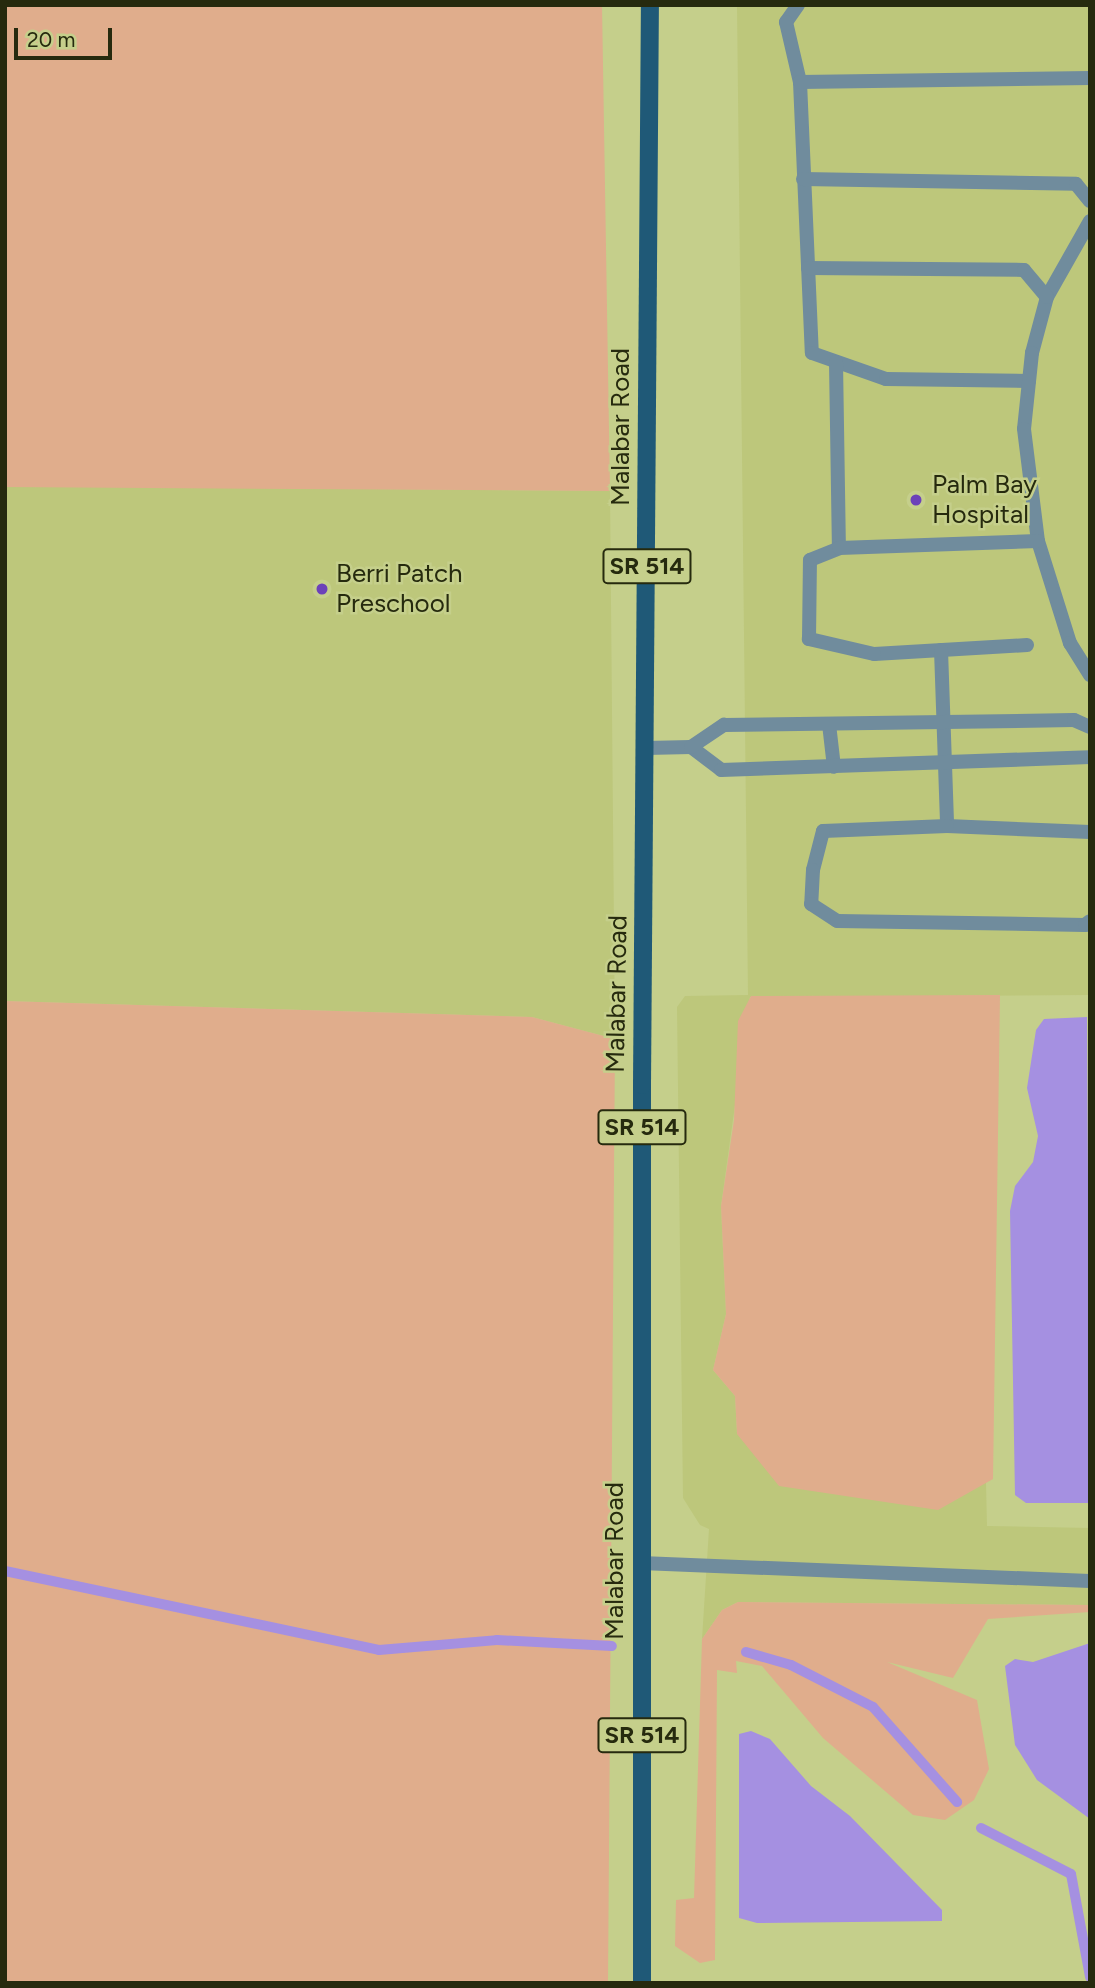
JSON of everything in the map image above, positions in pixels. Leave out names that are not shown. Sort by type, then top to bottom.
[{"type":"main road","name":"Malabar Road","points":[[642,1983],[641,1563],[650,5]]},
{"type":"lane","points":[[798,5],[786,22],[800,82],[812,354],[886,379],[1029,381]]},
{"type":"lane","points":[[800,82],[1090,78]]},
{"type":"lane","points":[[803,179],[1076,184],[1090,201]]},
{"type":"lane","points":[[1090,221],[1048,297],[1029,381],[1024,429],[1038,541],[1070,643],[1090,675]]},
{"type":"lane","points":[[808,268],[1024,270],[1048,297]]},
{"type":"lane","points":[[836,362],[839,548]]},
{"type":"lane","points":[[1027,645],[874,654],[809,639],[810,561],[839,548],[1038,541]]},
{"type":"lane","points":[[941,650],[947,826]]},
{"type":"lane","points":[[646,748],[691,747],[724,725],[1074,720],[1090,727]]},
{"type":"lane","points":[[829,724],[834,767]]},
{"type":"lane","points":[[691,747],[722,770],[1090,757]]},
{"type":"lane","points":[[1090,832],[947,826],[823,831],[813,870],[811,904],[837,921],[1085,925],[1090,921]]},
{"type":"lane","points":[[641,1563],[1090,1581]]},
{"type":"shaded area","points":[[5,5],[602,5],[610,491],[5,487]]},
{"type":"shaded area","name":"Palm Bay Hospital","points":[[737,5],[1090,5],[1090,995],[750,997],[721,1206],[726,1314],[713,1370],[735,1396],[737,1434],[986,1483],[987,1526],[1090,1528],[1090,1605],[738,1602],[722,1610],[702,1639],[709,1529],[700,1525],[683,1498],[677,1007],[685,996],[748,995]]},
{"type":"shaded area","points":[[5,486],[610,491],[615,1039],[532,1017],[5,1001]]},
{"type":"shaded area","points":[[1000,995],[993,1479],[938,1510],[779,1486],[737,1434],[735,1396],[713,1370],[726,1314],[721,1206],[734,1120],[738,1021],[751,996]]},
{"type":"shaded area","points":[[5,1001],[532,1017],[615,1039],[608,1983],[5,1983]]},
{"type":"shaded area","points":[[1087,1017],[1090,1503],[1026,1503],[1015,1495],[1010,1211],[1015,1186],[1033,1162],[1038,1136],[1027,1088],[1036,1030],[1044,1019]]},
{"type":"shaded area","points":[[738,1602],[1090,1605],[1090,1612],[988,1619],[953,1678],[887,1662],[977,1700],[989,1769],[974,1800],[945,1820],[913,1815],[823,1738],[762,1666],[736,1661],[737,1673],[717,1670],[715,1960],[700,1963],[675,1946],[676,1900],[694,1898],[702,1639],[722,1610]]},
{"type":"shaded area","points":[[1090,1643],[1090,1819],[1037,1780],[1015,1745],[1005,1666],[1015,1659],[1033,1662]]},
{"type":"shaded area","points":[[751,1731],[770,1739],[811,1786],[850,1816],[942,1910],[942,1921],[757,1923],[739,1918],[739,1734]]},
{"type":"waterway","points":[[5,1571],[379,1650],[497,1640],[612,1646]]},
{"type":"waterway","points":[[746,1652],[791,1665],[873,1707],[957,1802]]},
{"type":"waterway","points":[[981,1828],[1071,1874],[1090,1977]]},
{"type":"place","name":"Palm Bay Hospital","points":[[916,500]]},
{"type":"place","name":"Berri Patch Preschool","points":[[322,589]]}]
